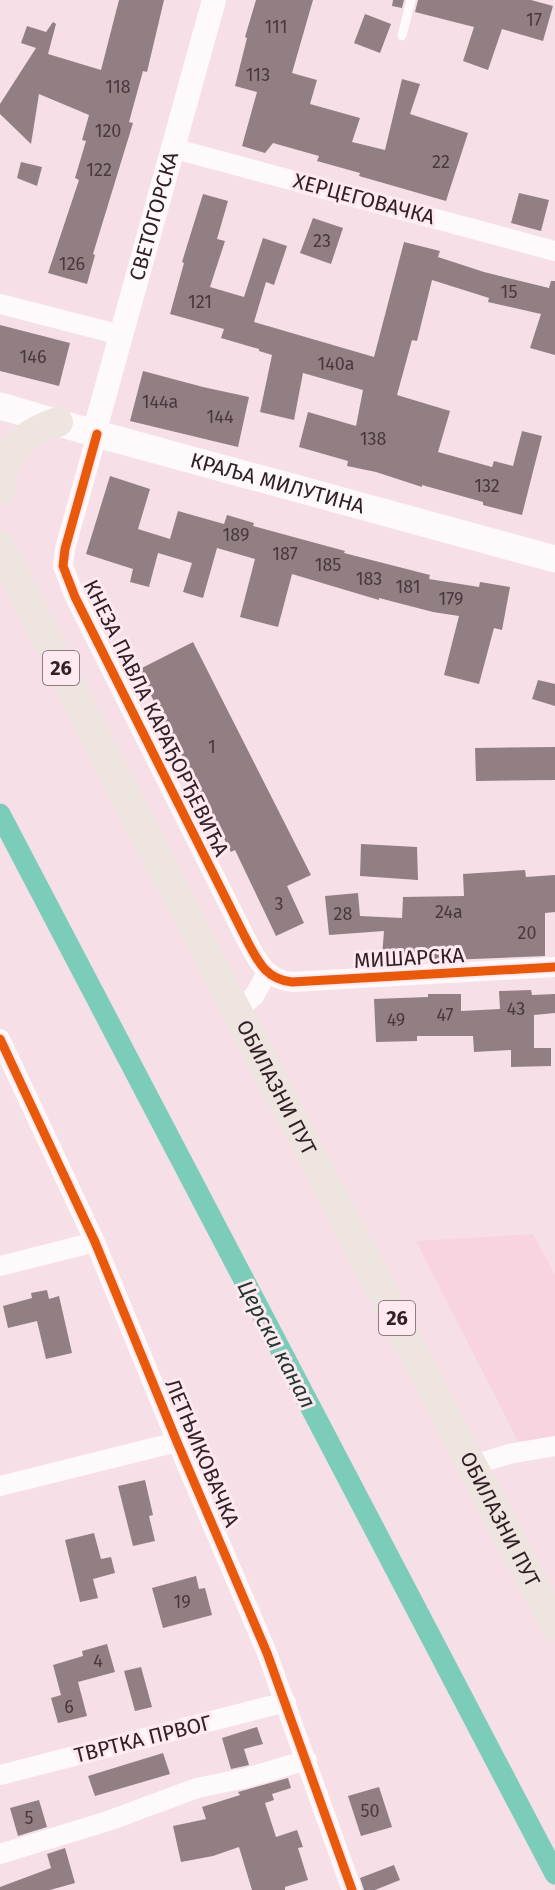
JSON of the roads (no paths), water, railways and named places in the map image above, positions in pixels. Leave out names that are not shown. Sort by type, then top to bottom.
[{"type":"main road","name":"КРАЉА МИЛУТИНА","points":[[0,406],[555,559]]},
{"type":"main road","points":[[0,491],[6,462],[15,447],[32,433],[58,422]]},
{"type":"main road","name":"ОБИЛАЗНИ ПУТ","points":[[0,546],[122,789],[555,1626]]},
{"type":"street","name":"СВЕТОГОРСКА","points":[[96,434],[121,335],[214,0]]},
{"type":"street","name":"ХЕРЦЕГОВАЧКА","points":[[172,148],[555,251]]},
{"type":"street","points":[[0,304],[121,335]]},
{"type":"street","name":"КНЕЗА ПАВЛА КАРАЂОРЂЕВИЋА","points":[[96,434],[65,549],[63,566],[66,576],[92,633],[229,906],[267,973]]},
{"type":"street","name":"МИШАРСКА","points":[[267,973],[280,981],[292,982],[555,967]]},
{"type":"street","points":[[237,1011],[254,996],[267,973]]},
{"type":"street","name":"ЛЕТЊИКОВАЧКА","points":[[0,1039],[95,1242],[267,1653],[352,1890]]},
{"type":"street","points":[[0,1266],[95,1242]]},
{"type":"street","points":[[0,1486],[177,1442]]},
{"type":"street","points":[[473,1465],[509,1454],[555,1446]]},
{"type":"street","name":"ТВРТКА ПРВОГ","points":[[0,1775],[286,1702]]},
{"type":"street","points":[[0,1854],[108,1821],[197,1788],[246,1778],[307,1760]]},
{"type":"lane","points":[[402,36],[411,0]]},
{"type":"waterway","name":"Церски канал","points":[[0,814],[555,1874]]}]
